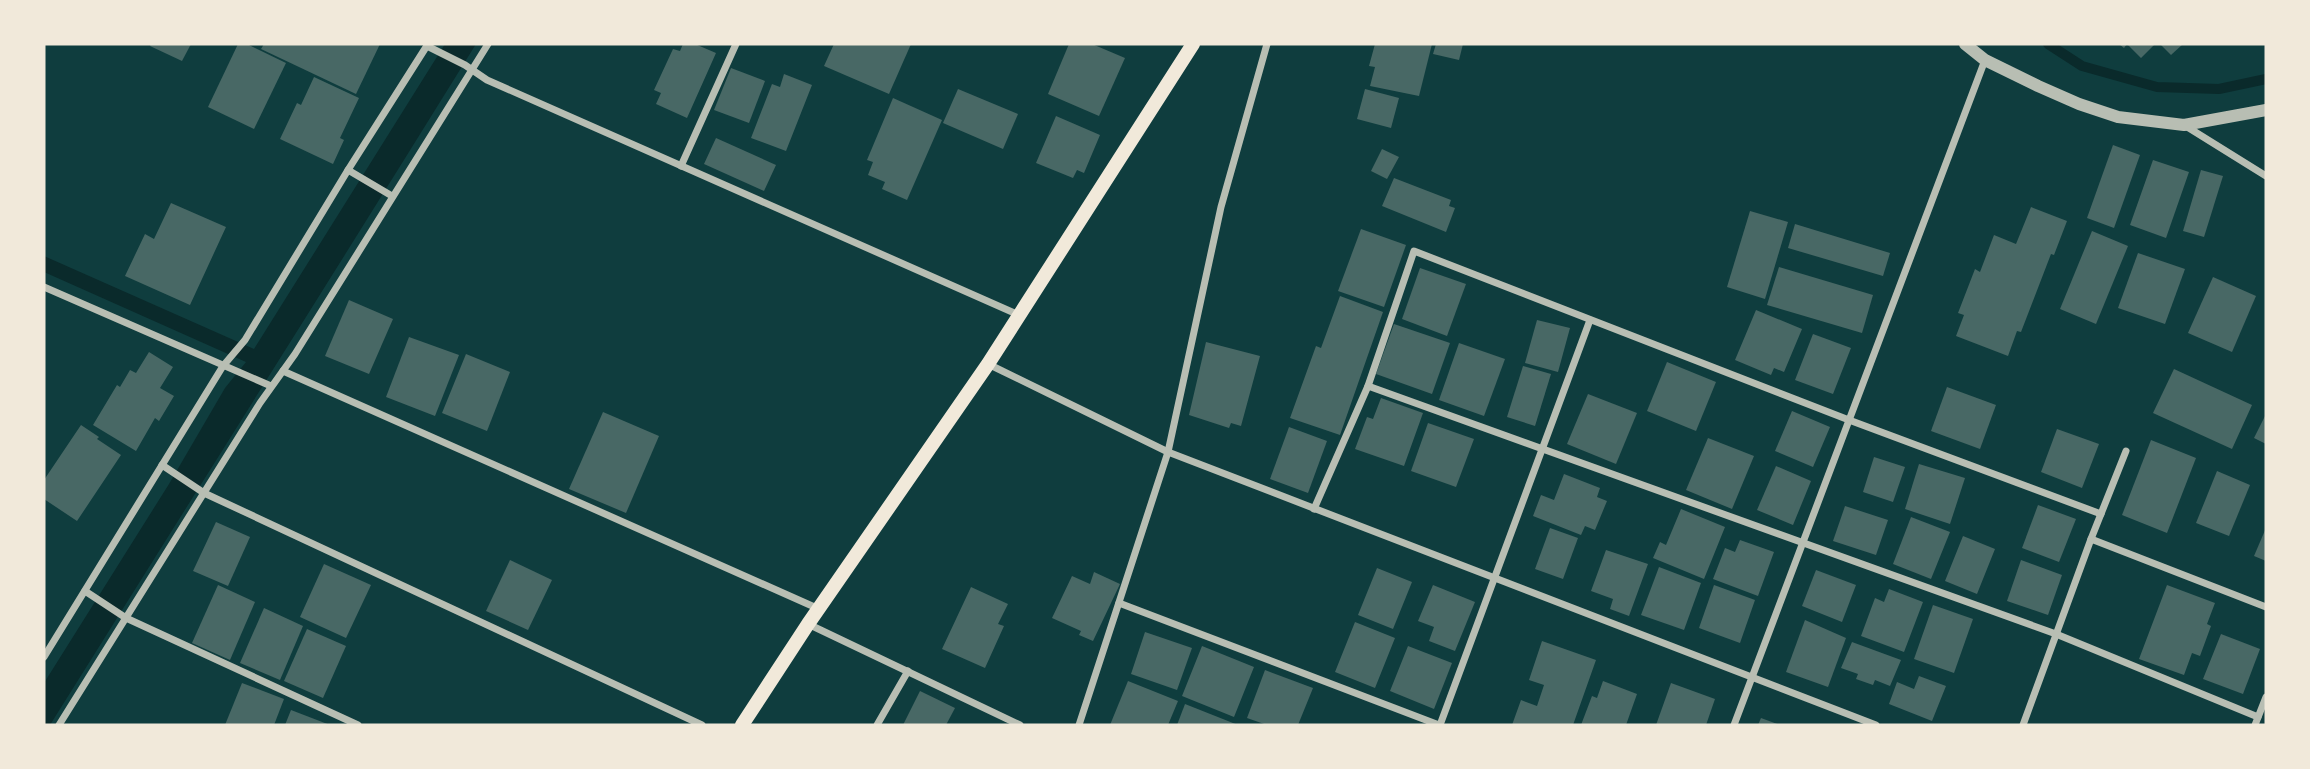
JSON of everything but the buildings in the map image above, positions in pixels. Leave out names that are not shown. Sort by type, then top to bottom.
[{"type":"main road","points":[[742,725],[818,609],[988,364],[1193,44]]},
{"type":"street","points":[[59,725],[269,385],[283,371],[468,67],[488,44]]},
{"type":"street","points":[[681,166],[736,44]]},
{"type":"street","points":[[1079,725],[1168,453],[1221,207],[1267,44]]},
{"type":"street","points":[[1965,44],[1985,60],[2079,104],[2118,117],[2184,125],[2266,110]]},
{"type":"street","points":[[44,657],[223,366],[245,340],[428,45],[487,80],[1020,315]]},
{"type":"street","points":[[1734,725],[1985,60]]},
{"type":"street","points":[[2184,125],[2266,176]]},
{"type":"street","points":[[348,170],[390,194]]},
{"type":"street","points":[[1314,509],[1368,386],[1414,251],[1849,420],[2101,514]]},
{"type":"street","points":[[44,287],[269,385]]},
{"type":"street","points":[[1119,603],[1440,725],[1590,320]]},
{"type":"street","points":[[988,364],[1168,453],[1876,725]]},
{"type":"street","points":[[283,371],[818,609]]},
{"type":"street","points":[[1368,386],[2056,634],[2258,717]]},
{"type":"street","points":[[2023,725],[2126,451]]},
{"type":"street","points":[[162,465],[202,492],[702,725]]},
{"type":"street","points":[[2091,539],[2266,607]]},
{"type":"street","points":[[85,591],[124,617],[358,725]]},
{"type":"street","points":[[808,624],[1020,725]]},
{"type":"street","points":[[877,725],[908,671]]},
{"type":"street","points":[[2255,725],[2266,697]]},
{"type":"water","points":[[445,44],[476,44],[50,725],[44,725],[44,683],[169,484],[225,388],[246,362],[44,272],[44,256],[254,349]]},
{"type":"waterway","points":[[2048,44],[2082,66],[2157,87],[2219,89],[2266,79]]}]
